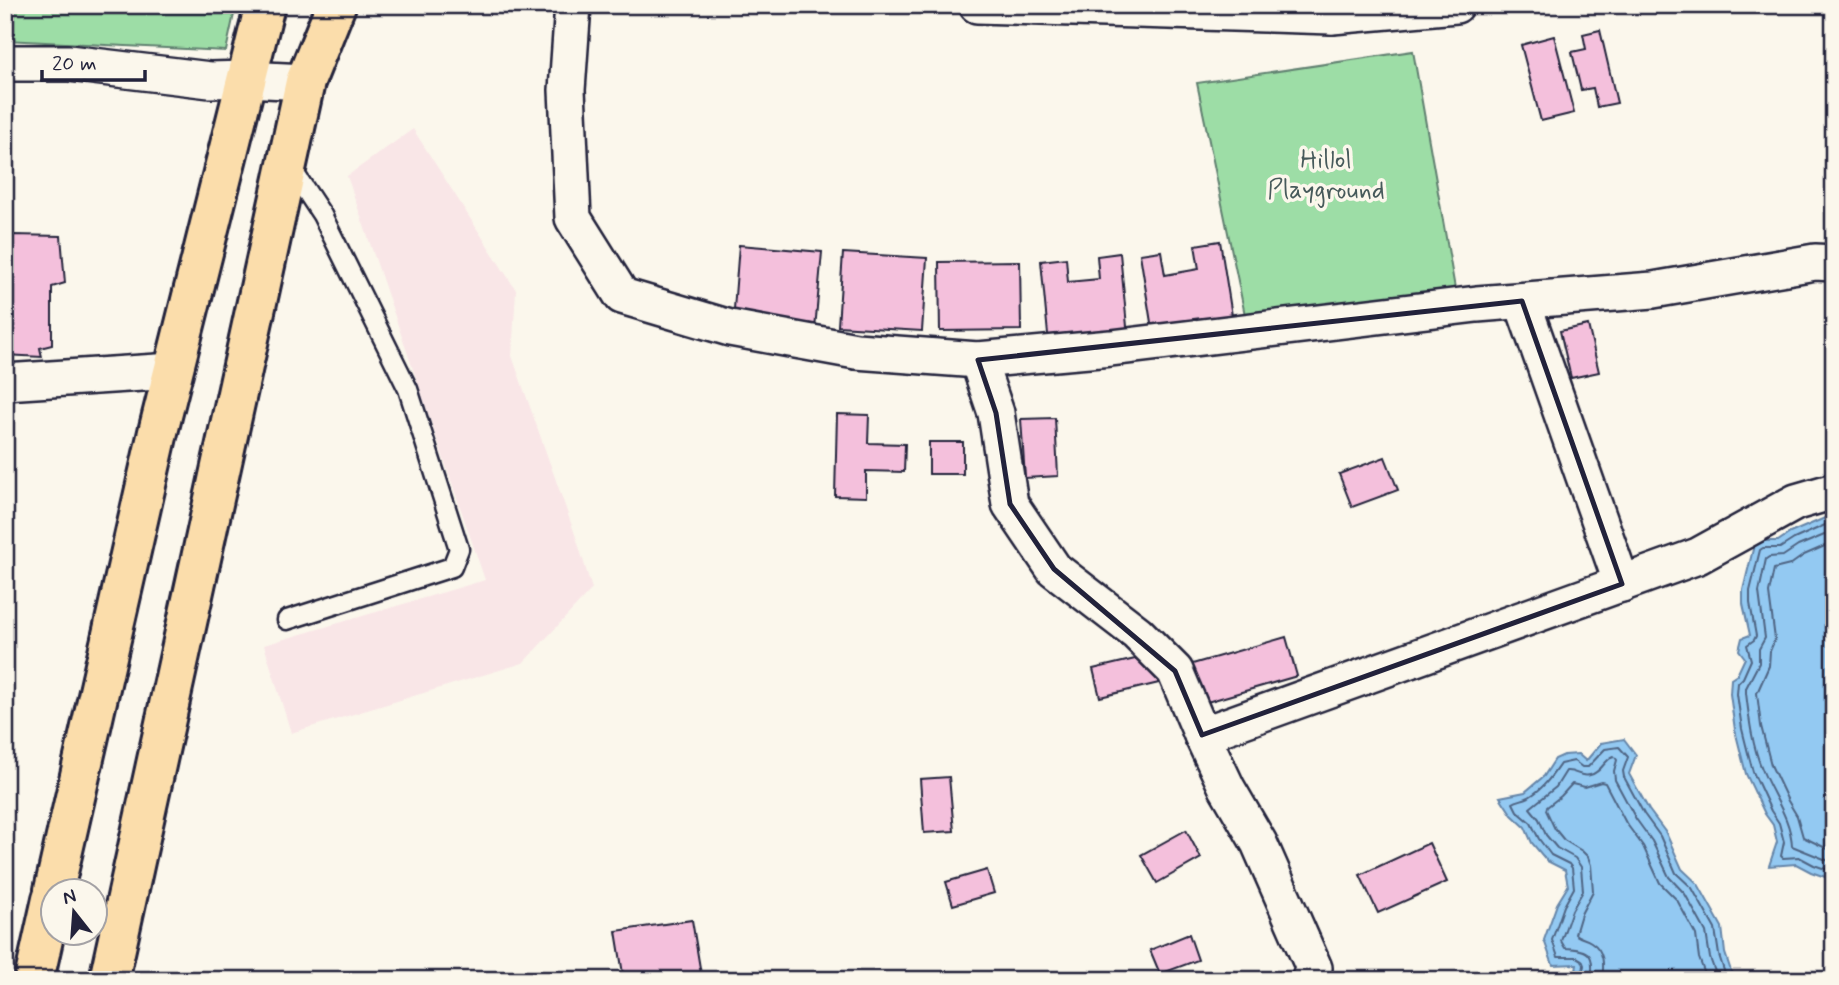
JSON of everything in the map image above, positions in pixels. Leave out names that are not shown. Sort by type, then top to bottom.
[{"type":"main road","points":[[57,876],[155,446],[265,5]]},
{"type":"main road","points":[[109,980],[305,82],[336,5]]},
{"type":"main road","points":[[34,980],[42,946]]},
{"type":"street","points":[[573,5],[567,90],[573,218],[622,296],[730,328],[856,351],[978,360],[1111,348],[1522,300],[1653,290],[1815,262],[1834,263]]},
{"type":"street","points":[[977,5],[1333,11],[1456,5]]},
{"type":"street","points":[[5,63],[68,63],[210,80],[305,82]]},
{"type":"street","points":[[1522,300],[1622,584]]},
{"type":"street","points":[[978,360],[996,412],[1010,504],[1054,569],[1137,633],[1175,671],[1227,788],[1259,843],[1314,968],[1309,980]]},
{"type":"street","points":[[5,382],[173,371]]},
{"type":"street","points":[[1202,735],[1698,556],[1796,502],[1834,491]]},
{"type":"lane","points":[[287,162],[322,215],[408,389],[459,548],[452,567],[287,620]]},
{"type":"highlighted area","points":[[1522,301],[1622,584],[1202,735],[1175,671],[1054,569],[1010,504],[996,413],[978,360]]},
{"type":"shaded area","points":[[413,129],[516,290],[512,356],[592,589],[523,663],[291,733],[264,645],[485,580],[347,176]]},
{"type":"green space","points":[[5,5],[236,5],[226,51],[5,40]]},
{"type":"green space","name":"Hillol Playground","points":[[1413,51],[1456,294],[1245,315],[1197,83]]},
{"type":"water","points":[[1834,514],[1834,880],[1796,864],[1769,866],[1777,842],[1773,825],[1746,774],[1735,730],[1730,694],[1731,679],[1737,675],[1745,658],[1739,650],[1742,638],[1750,635],[1743,604],[1743,590],[1755,541],[1778,541]]},
{"type":"water","points":[[1624,739],[1636,755],[1629,774],[1649,810],[1666,833],[1682,869],[1698,884],[1722,927],[1725,953],[1734,980],[1575,980],[1577,964],[1553,965],[1544,940],[1557,904],[1568,886],[1565,870],[1547,861],[1532,843],[1525,827],[1512,815],[1500,797],[1525,792],[1544,776],[1555,759],[1578,754],[1586,761],[1601,743]]},
{"type":"building","points":[[1600,30],[1617,103],[1597,107],[1593,88],[1581,90],[1572,52],[1586,49],[1583,34]]},
{"type":"building","points":[[1554,36],[1574,113],[1541,121],[1521,45]]},
{"type":"building","points":[[13,235],[61,236],[65,283],[52,287],[52,345],[40,348],[42,357],[5,355],[5,252],[13,252]]},
{"type":"building","points":[[1220,241],[1233,322],[1153,335],[1140,254],[1161,251],[1165,275],[1199,269],[1195,245]]},
{"type":"building","points":[[739,245],[822,252],[815,329],[733,322]]},
{"type":"building","points":[[843,253],[927,258],[922,331],[838,326]]},
{"type":"building","points":[[1120,253],[1128,337],[1049,345],[1041,261],[1066,258],[1068,282],[1099,279],[1097,256]]},
{"type":"building","points":[[1020,261],[1021,330],[940,331],[939,262]]},
{"type":"building","points":[[1588,325],[1599,372],[1571,378],[1560,331]]},
{"type":"building","points":[[837,414],[869,415],[868,443],[905,444],[904,472],[866,471],[866,497],[835,496]]},
{"type":"building","points":[[1055,418],[1058,476],[1025,478],[1021,419]]},
{"type":"building","points":[[929,442],[963,442],[963,474],[929,474]]},
{"type":"building","points":[[1385,457],[1398,490],[1352,507],[1339,474]]},
{"type":"building","points":[[1286,637],[1297,676],[1200,704],[1189,665]]},
{"type":"building","points":[[1152,655],[1159,683],[1100,697],[1093,669]]},
{"type":"building","points":[[949,777],[954,831],[924,833],[920,779]]},
{"type":"building","points":[[1186,830],[1201,858],[1157,883],[1141,855]]},
{"type":"building","points":[[1429,843],[1447,882],[1378,913],[1360,875]]},
{"type":"building","points":[[987,870],[994,893],[953,905],[946,882]]},
{"type":"building","points":[[692,920],[702,980],[624,980],[616,931]]},
{"type":"building","points":[[1189,934],[1198,960],[1160,974],[1150,950]]}]
